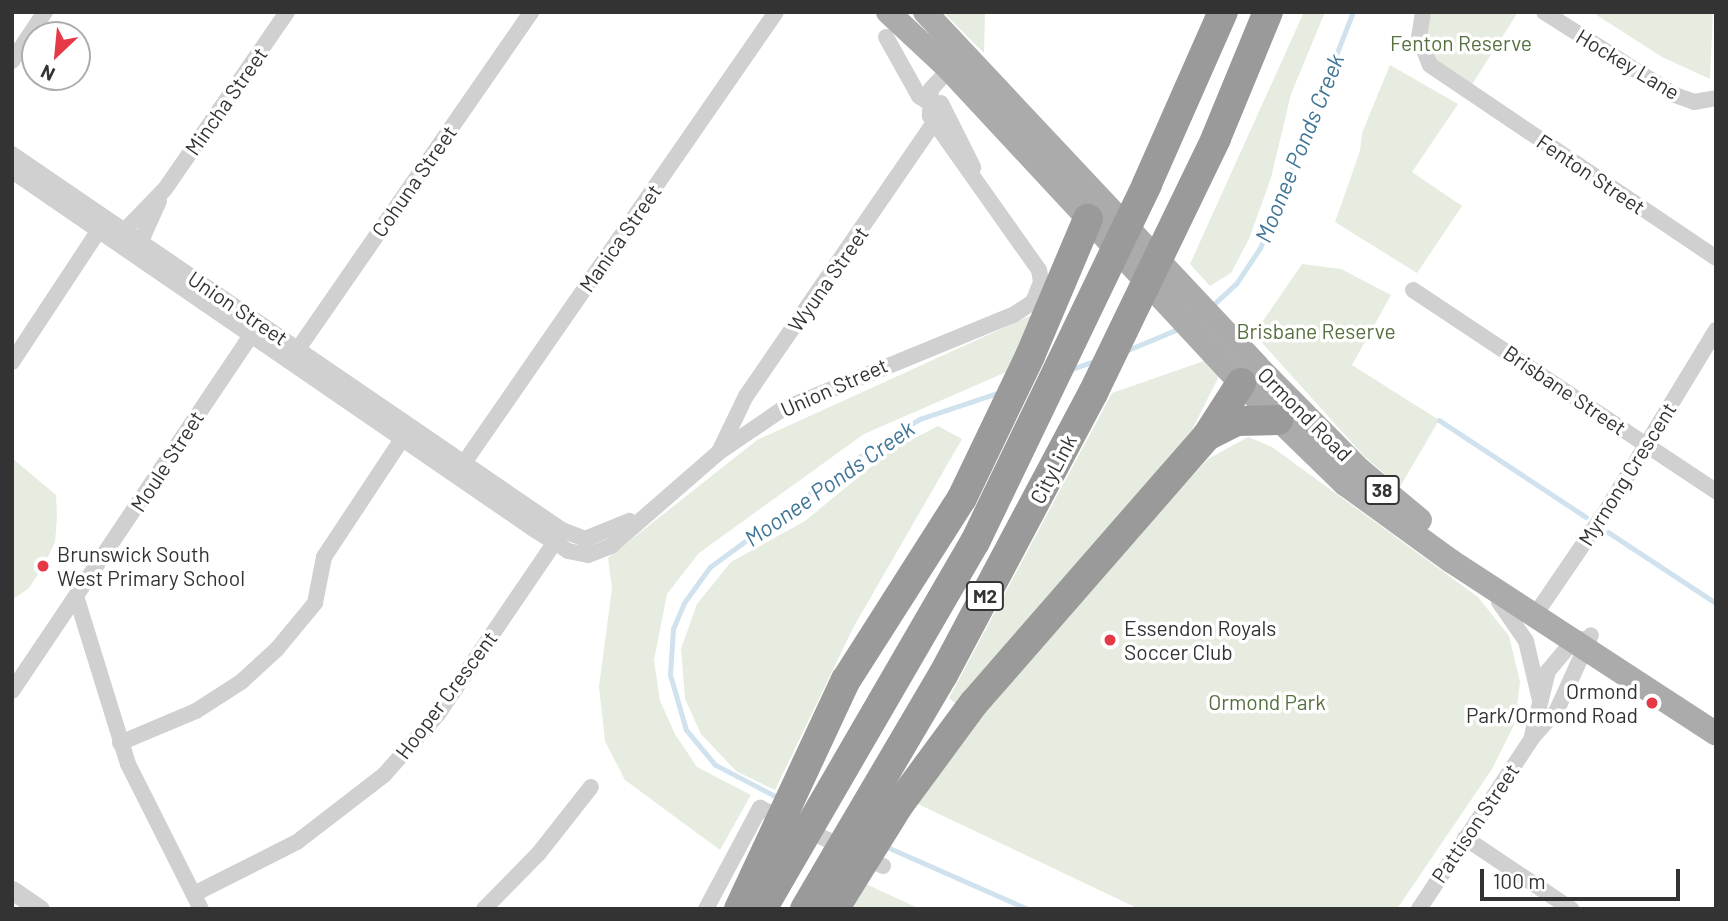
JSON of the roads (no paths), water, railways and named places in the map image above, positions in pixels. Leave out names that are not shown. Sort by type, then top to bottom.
[{"type":"highway","name":"CityLink","points":[[762,909],[778,851],[835,782],[975,542],[1070,345],[1223,12]]},
{"type":"highway","name":"CityLink","points":[[805,909],[836,889],[885,802],[943,675],[1124,330],[1216,138],[1268,12]]},
{"type":"highway","points":[[739,909],[778,851],[801,769],[846,680],[962,498],[1095,214]]},
{"type":"highway","points":[[885,802],[975,703],[1207,436],[1243,367]]},
{"type":"highway","points":[[1207,436],[1237,421],[1278,420]]},
{"type":"main road","name":"38","points":[[888,12],[957,60]]},
{"type":"main road","name":"38","points":[[925,12],[957,60]]},
{"type":"main road","name":"Ormond Road","points":[[957,60],[1095,214],[1243,367],[1401,506],[1584,642],[1716,734]]},
{"type":"main road","name":"Ormond Road","points":[[1243,367],[1278,420],[1345,484],[1466,570],[1539,609]]},
{"type":"main road","name":"Ormond Road","points":[[1584,642],[1716,717]]},
{"type":"street","points":[[12,61],[44,12]]},
{"type":"street","name":"Mincha Street","points":[[125,230],[164,189],[287,12]]},
{"type":"street","name":"Cohuna Street","points":[[298,349],[531,12]]},
{"type":"street","name":"Manica Street","points":[[464,463],[776,12]]},
{"type":"street","name":"Fenton Street","points":[[1423,12],[1419,37],[1430,65],[1716,258]]},
{"type":"street","name":"Hockey Lane","points":[[1544,12],[1675,95],[1694,102],[1716,98]]},
{"type":"street","points":[[886,37],[921,99],[935,106],[983,189]]},
{"type":"street","name":"Wyuna Street","points":[[718,453],[746,396],[934,126],[935,106],[931,89],[957,60]]},
{"type":"street","points":[[934,126],[983,189]]},
{"type":"street","name":"Union Street","points":[[12,154],[251,335],[464,463],[558,536],[577,555],[604,550],[648,510],[763,420],[803,399],[1013,315],[1037,296],[1039,270],[983,189]]},
{"type":"street","name":"Union Street","points":[[12,171],[103,224],[125,230],[298,349],[366,405],[402,439],[558,536]]},
{"type":"street","name":"Mincha Street","points":[[141,241],[164,189]]},
{"type":"street","points":[[12,362],[103,224]]},
{"type":"street","name":"Brisbane Street","points":[[1413,290],[1716,491]]},
{"type":"street","name":"Myrnong Crescent","points":[[1539,609],[1716,330]]},
{"type":"street","name":"Moule Street","points":[[12,691],[251,335]]},
{"type":"street","points":[[120,743],[196,711],[241,682],[277,649],[315,603],[331,544],[402,439]]},
{"type":"street","name":"Hooper Crescent","points":[[198,902],[297,842],[384,775],[438,714],[558,536]]},
{"type":"street","name":"Pattison Street","points":[[1466,570],[1512,615],[1535,666],[1540,700]]},
{"type":"street","points":[[76,596],[120,743],[198,902]]},
{"type":"street","name":"Pattison Street","points":[[1532,738],[1548,671],[1584,642]]},
{"type":"street","name":"Pattison Street","points":[[1419,909],[1532,738],[1557,710],[1584,642]]},
{"type":"street","points":[[484,909],[539,853],[591,787]]},
{"type":"street","points":[[706,909],[760,808],[883,866]]},
{"type":"street","points":[[1465,838],[1571,909]]},
{"type":"street","points":[[12,890],[40,909]]},
{"type":"waterway","name":"Moonee Ponds Creek","points":[[1211,307],[1236,284],[1260,248],[1353,12]]},
{"type":"waterway","name":"Moonee Ponds Creek","points":[[1128,350],[1178,329]]},
{"type":"waterway","name":"Moonee Ponds Creek","points":[[1072,369],[1097,360]]},
{"type":"waterway","name":"Moonee Ponds Creek","points":[[778,798],[715,765],[686,730],[670,675],[673,629],[684,603],[710,567],[875,446],[920,419],[1000,392]]},
{"type":"waterway","points":[[1439,420],[1586,517]]},
{"type":"waterway","points":[[1608,532],[1716,603]]},
{"type":"waterway","name":"Moonee Ponds Creek","points":[[885,846],[1028,909]]},
{"type":"place","name":"Brunswick South West Primary School","points":[[43,566]]},
{"type":"place","name":"Essendon Royals Soccer Club","points":[[1110,640]]},
{"type":"place","name":"Ormond Park/Ormond Road","points":[[1652,703]]},
{"type":"park label","name":"Fenton Reserve","points":[[1461,43]]},
{"type":"park label","name":"Brisbane Reserve","points":[[1316,331]]},
{"type":"park label","name":"Ormond Park","points":[[1267,702]]}]
